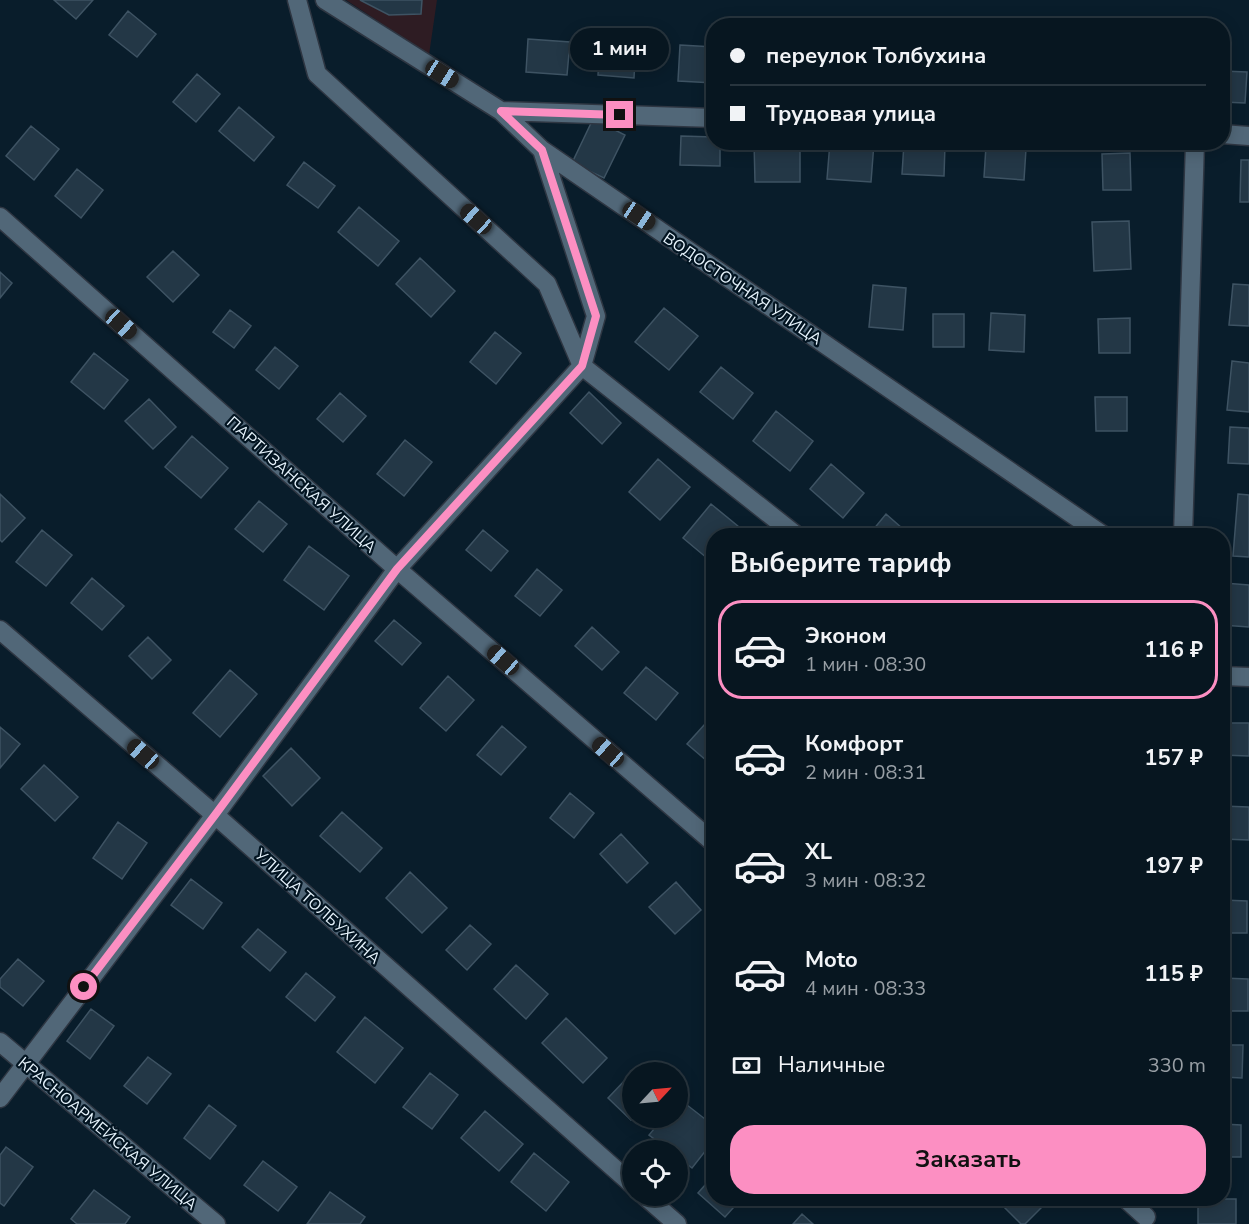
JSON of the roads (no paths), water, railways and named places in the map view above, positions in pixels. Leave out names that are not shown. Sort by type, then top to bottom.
[{"type":"street","points":[[297,0],[317,74],[547,284],[582,366],[787,528]]},
{"type":"street","name":"ВОДОСТОЧНАЯ УЛИЦА","points":[[325,0],[501,111],[542,150],[1092,528]]},
{"type":"street","points":[[501,111],[706,118]]},
{"type":"street","points":[[1230,134],[1249,135]]},
{"type":"street","points":[[0,1098],[215,815],[397,569],[582,366],[596,316],[542,150]]},
{"type":"street","points":[[1184,528],[1196,150]]},
{"type":"street","name":"ПАРТИЗАНСКАЯ УЛИЦА","points":[[0,217],[397,569],[706,836]]},
{"type":"street","name":"УЛИЦА ТОЛБУХИНА","points":[[0,630],[215,815],[622,1175]]},
{"type":"street","points":[[1230,676],[1249,677]]},
{"type":"street","name":"КРАСНОАРМЕЙСКАЯ УЛИЦА","points":[[0,1042],[216,1224]]},
{"type":"street","points":[[656,1206],[677,1224]]},
{"type":"street","points":[[1133,1206],[1146,1220]]}]
